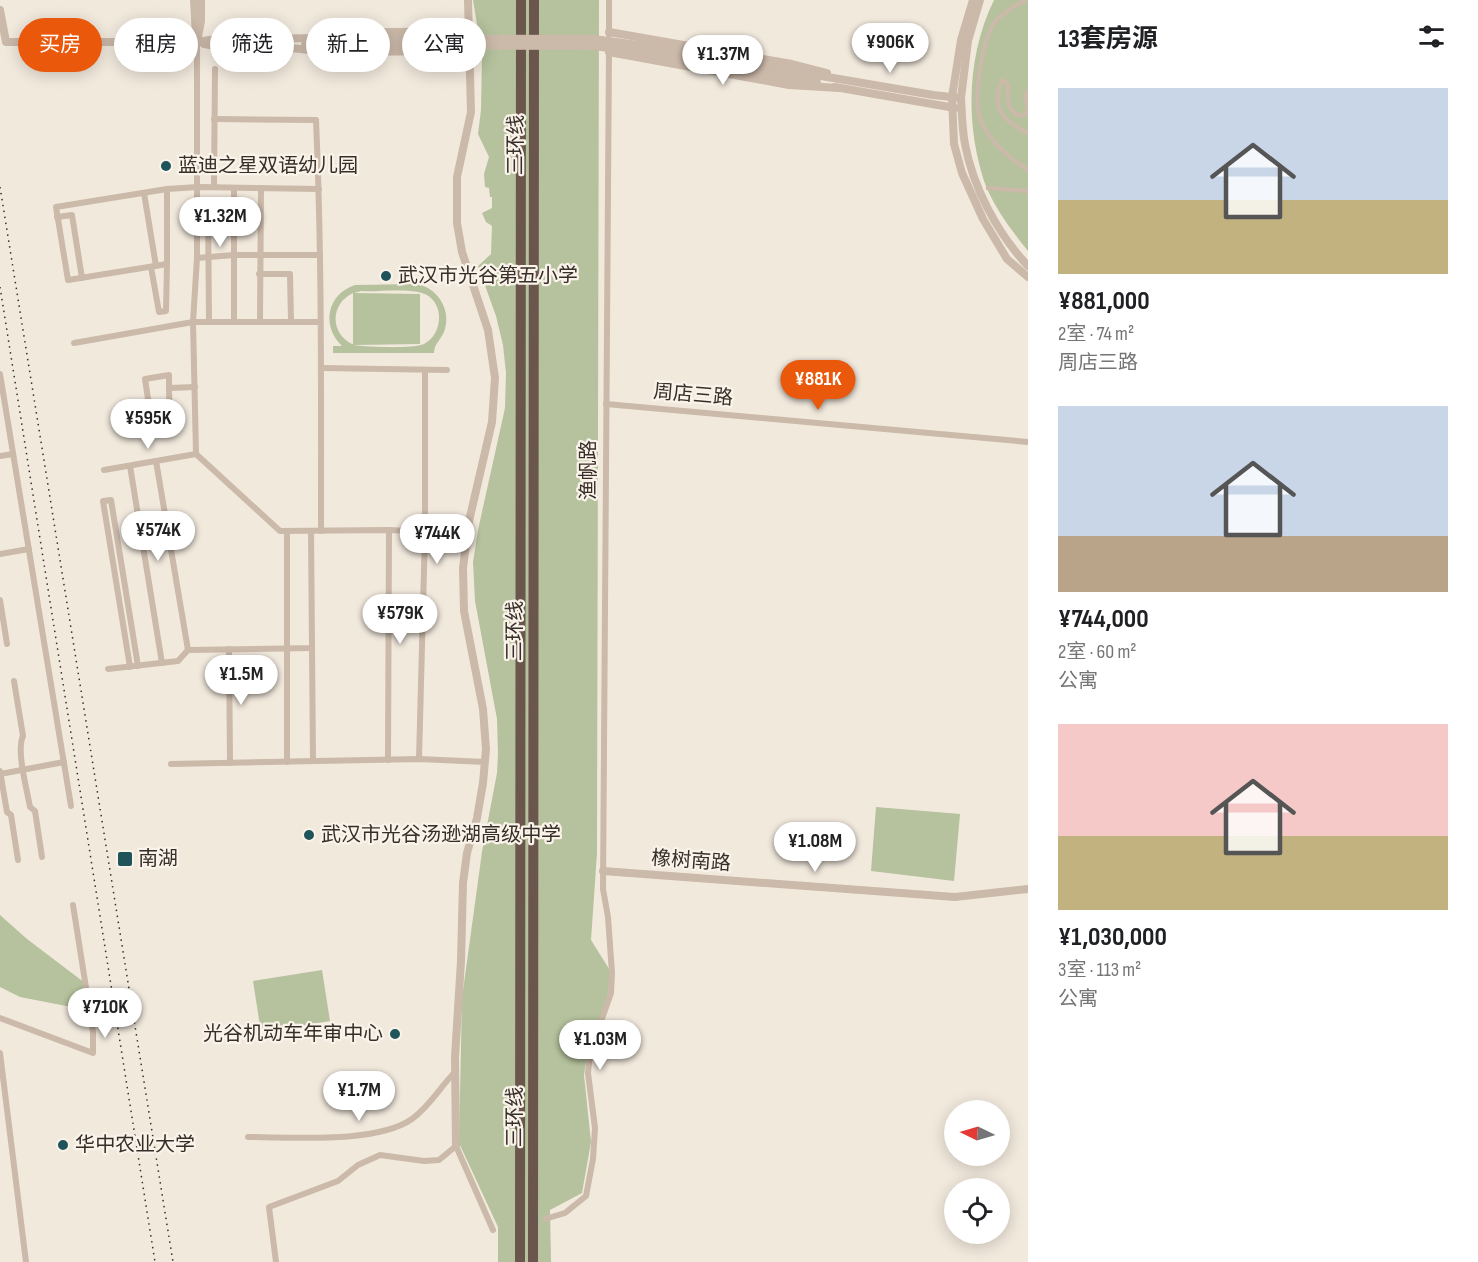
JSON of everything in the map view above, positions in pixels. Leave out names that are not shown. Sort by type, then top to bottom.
[{"type":"highway","name":"三环线","points":[[520,1262],[521,0]]},
{"type":"highway","name":"三环线","points":[[533,1262],[534,0]]},
{"type":"street","points":[[194,0],[194,18]]},
{"type":"street","points":[[198,37],[201,0]]},
{"type":"street","points":[[468,0],[469,18]]},
{"type":"street","name":"渔帆路","points":[[546,1219],[565,1213],[585,1196],[593,1159],[595,1128],[588,1073],[590,1053],[606,1010],[612,983],[608,917],[603,889],[609,0]]},
{"type":"street","points":[[973,0],[961,40],[954,144],[972,198],[1007,259],[1028,277]]},
{"type":"street","points":[[957,97],[968,41],[980,0]]},
{"type":"street","points":[[1025,0],[1011,7],[995,22],[989,35],[980,72],[977,110],[981,123],[990,135],[1013,161],[1028,170]]},
{"type":"street","points":[[0,10],[6,42],[114,42]]},
{"type":"street","points":[[294,38],[327,32],[402,31]]},
{"type":"street","points":[[609,32],[792,64],[817,69],[841,78]]},
{"type":"street","points":[[294,42],[594,46],[791,74],[841,78],[957,97]]},
{"type":"street","points":[[294,46],[327,52],[402,51]]},
{"type":"street","points":[[609,52],[789,85],[839,88],[957,108]]},
{"type":"street","points":[[197,72],[198,258],[193,322],[196,454],[280,531],[389,530],[467,534]]},
{"type":"street","points":[[214,187],[215,72]]},
{"type":"street","points":[[470,72],[471,112],[458,177],[457,223],[462,252],[488,330],[495,378],[492,422],[467,534],[463,568],[463,599],[483,709],[485,762],[477,818],[464,872],[455,1071],[456,1146],[493,1230]]},
{"type":"street","points":[[791,74],[839,88]]},
{"type":"street","points":[[1028,91],[1025,95],[1028,113],[1020,116],[1009,108],[1008,84],[1005,81],[1002,80],[997,92],[999,109],[1004,118],[1010,124],[1028,133]]},
{"type":"street","points":[[957,108],[971,170],[992,215],[1015,252],[1028,267]]},
{"type":"street","points":[[214,119],[316,120],[320,255],[321,531]]},
{"type":"street","points":[[167,264],[68,280],[56,207],[167,189],[214,187],[319,189]]},
{"type":"street","points":[[234,188],[234,322]]},
{"type":"street","points":[[260,321],[261,188]]},
{"type":"street","points":[[988,188],[1028,191]]},
{"type":"street","points":[[162,312],[166,311],[167,189]]},
{"type":"street","points":[[144,193],[159,312],[162,312],[164,327]]},
{"type":"street","points":[[198,203],[208,202],[209,322]]},
{"type":"street","points":[[57,217],[72,214],[82,278]]},
{"type":"street","points":[[198,258],[234,255],[320,255]]},
{"type":"street","points":[[259,274],[290,274],[291,321]]},
{"type":"street","points":[[74,343],[193,322],[320,322]]},
{"type":"street","points":[[321,368],[447,370]]},
{"type":"street","points":[[419,759],[425,532],[425,370]]},
{"type":"street","points":[[0,374],[71,806]]},
{"type":"street","points":[[169,375],[169,388],[170,430],[153,432],[145,379],[169,375]]},
{"type":"street","points":[[169,388],[195,387]]},
{"type":"street","name":"周店三路","points":[[606,404],[1028,442]]},
{"type":"street","points":[[0,456],[13,453]]},
{"type":"street","points":[[104,470],[196,454]]},
{"type":"street","points":[[156,461],[188,650]]},
{"type":"street","points":[[130,466],[162,663]]},
{"type":"street","points":[[130,667],[103,501],[111,500],[138,666]]},
{"type":"street","points":[[388,760],[389,530]]},
{"type":"street","points":[[286,531],[287,762]]},
{"type":"street","points":[[311,531],[313,761]]},
{"type":"street","points":[[0,554],[29,549]]},
{"type":"street","points":[[118,594],[126,593]]},
{"type":"street","points":[[0,600],[7,644]]},
{"type":"street","points":[[108,669],[178,661],[188,650],[312,648]]},
{"type":"street","points":[[229,649],[230,762]]},
{"type":"street","points":[[14,681],[23,736],[20,744],[24,770],[30,807],[35,811],[42,857]]},
{"type":"street","points":[[171,764],[419,759],[485,762]]},
{"type":"street","points":[[18,860],[11,815],[7,812],[0,773],[64,762]]},
{"type":"street","name":"橡树南路","points":[[603,871],[955,897],[1028,889]]},
{"type":"street","points":[[0,1018],[93,1053],[93,1032],[73,905]]},
{"type":"street","points":[[0,1053],[26,1262]]},
{"type":"street","points":[[248,1137],[338,1137],[387,1131],[417,1115],[455,1071]]},
{"type":"street","points":[[276,1262],[268,1208],[338,1181],[358,1164],[380,1155],[424,1161],[439,1160],[456,1146]]},
{"type":"green space","points":[[473,0],[599,0],[597,853],[591,940],[611,972],[605,1012],[589,1044],[584,1075],[591,1142],[582,1193],[550,1210],[551,1262],[498,1262],[498,1227],[459,1143],[462,998],[498,754],[497,719],[475,601],[473,562],[505,408],[506,373],[503,345],[496,316],[478,266],[491,254],[492,226],[486,222],[482,213],[492,208],[492,197],[490,197],[489,188],[485,187],[484,174],[489,157],[478,134],[482,72],[486,72],[486,18],[476,18]]},
{"type":"green space","points":[[994,0],[1028,0],[1028,251],[992,200],[984,181],[974,136],[972,89],[974,66],[978,43]]},
{"type":"green space","points":[[417,284],[432,290],[442,302],[446,317],[444,332],[434,353],[333,353],[333,346],[342,346],[331,329],[330,311],[338,296],[355,285]],"holes":[[[408,291],[422,293],[430,297],[435,303],[439,317],[435,333],[431,339],[418,346],[354,345],[420,344],[420,294],[354,293]],[[353,293],[353,344],[352,344],[340,333],[336,318],[340,304]]]},
{"type":"green space","points":[[876,807],[960,814],[954,881],[871,871]]},
{"type":"green space","points":[[0,915],[27,939],[85,983],[92,1011],[20,997],[0,987]]},
{"type":"green space","points":[[322,970],[330,1021],[261,1032],[253,981]]},
{"type":"railway","points":[[0,187],[173,1262]]},
{"type":"railway","points":[[0,287],[155,1262]]},
{"type":"place","name":"蓝迪之星双语幼儿园","points":[[166,166]]},
{"type":"place","name":"武汉市光谷第五小学","points":[[386,276]]},
{"type":"place","name":"武汉市光谷汤逊湖高级中学","points":[[309,835]]},
{"type":"place","name":"南湖","points":[[125,859]]},
{"type":"place","name":"光谷机动车年审中心","points":[[395,1034]]},
{"type":"place","name":"华中农业大学","points":[[63,1145]]}]
